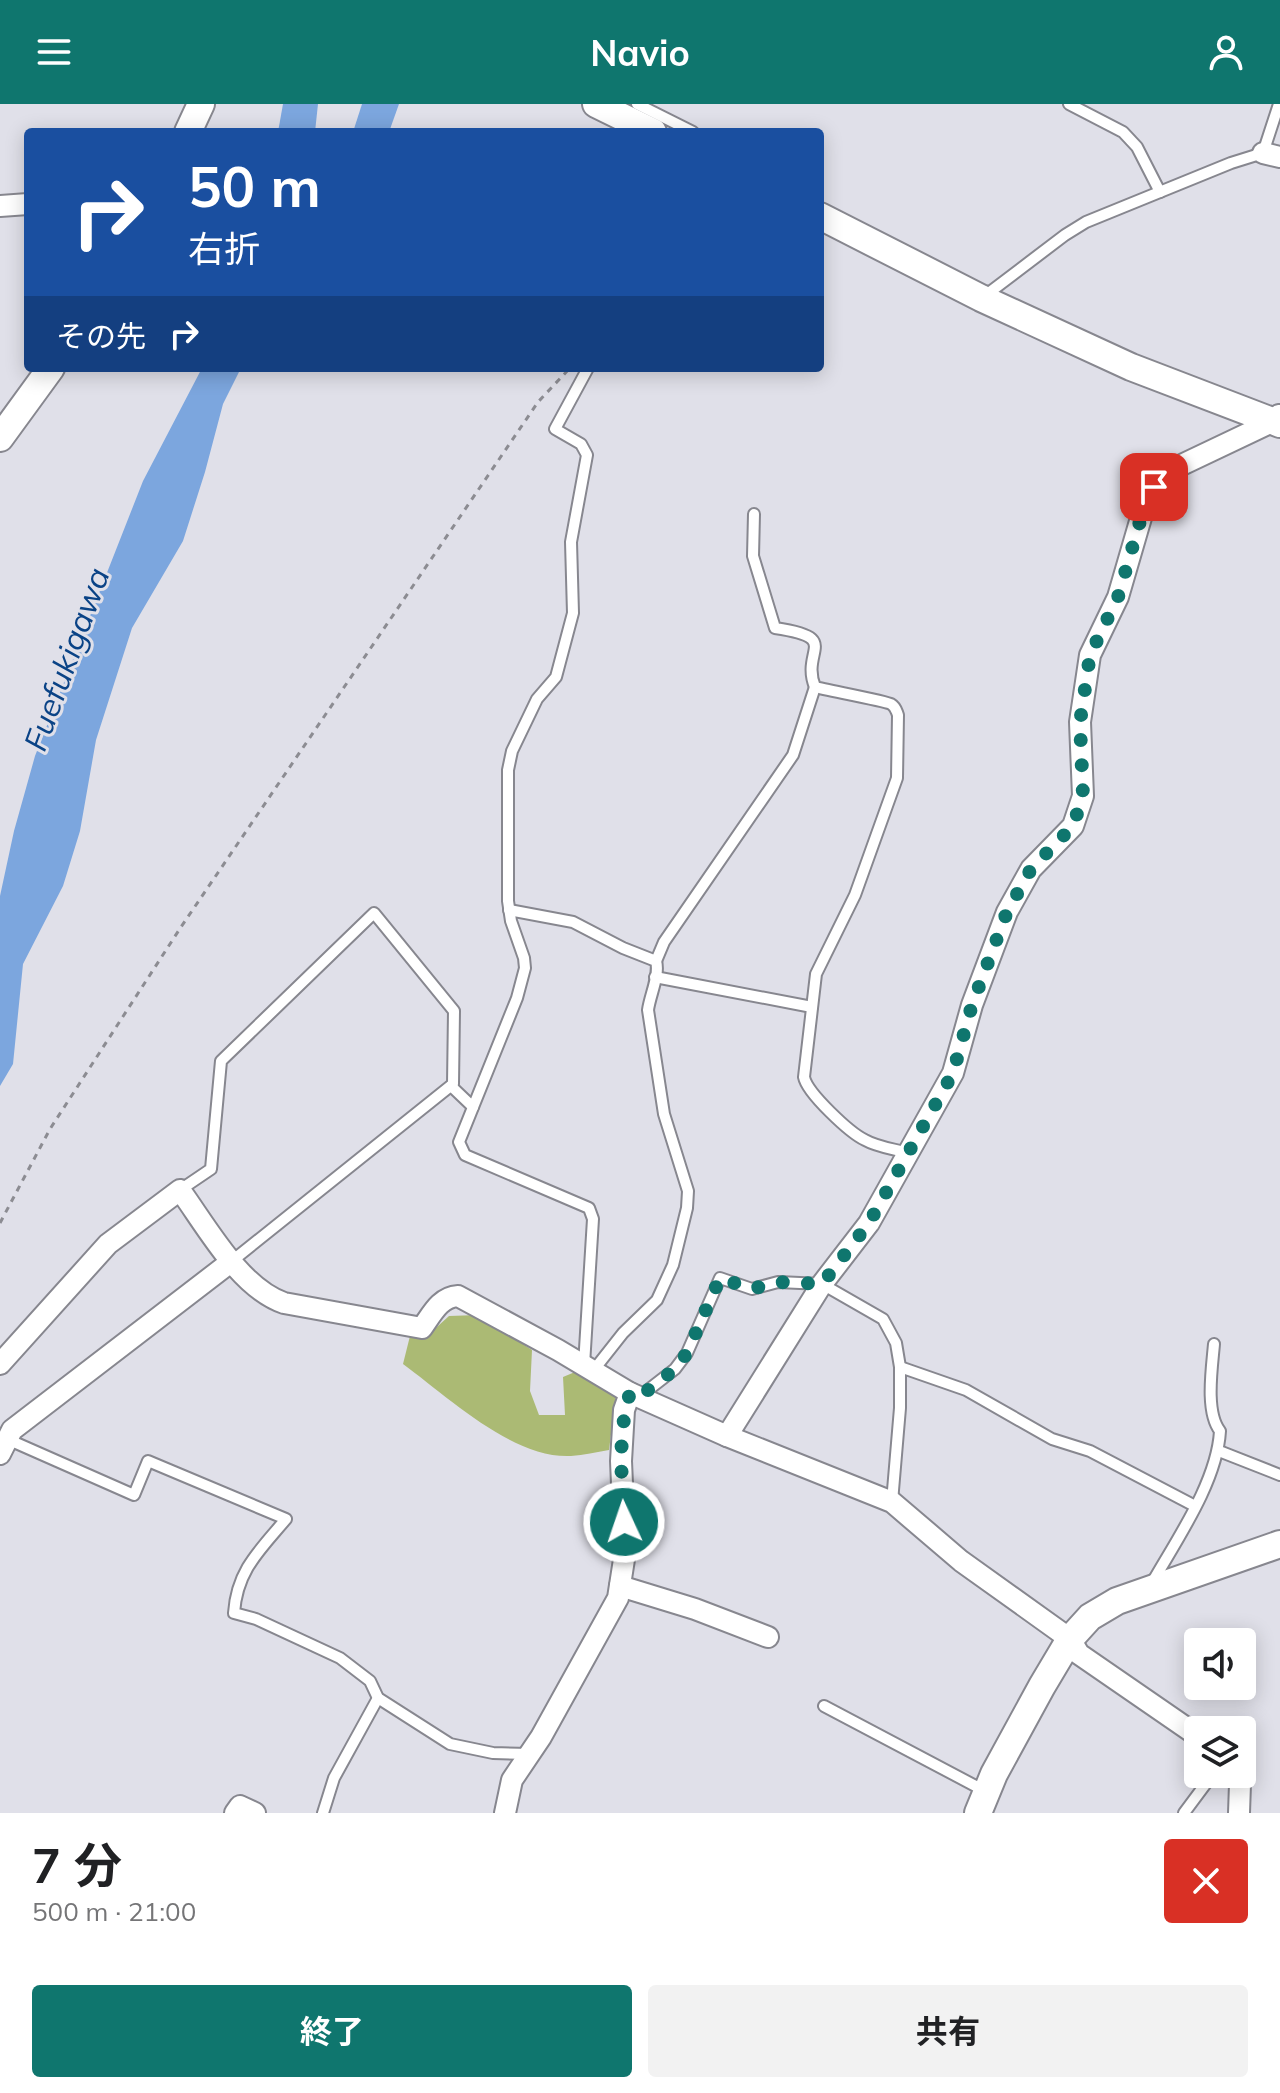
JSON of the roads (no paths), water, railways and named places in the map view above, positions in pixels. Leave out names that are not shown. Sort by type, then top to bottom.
[{"type":"street","points":[[190,128],[201,104]]},
{"type":"street","points":[[596,104],[645,128]]},
{"type":"street","points":[[0,206],[24,204]]},
{"type":"street","points":[[824,218],[981,298],[1131,367],[1278,420]]},
{"type":"street","points":[[0,438],[48,372]]},
{"type":"street","points":[[727,1436],[822,1284],[869,1223],[953,1073],[972,1005],[1007,912],[1031,869],[1073,826],[1083,796],[1080,722],[1090,655],[1118,597],[1145,504],[1154,487],[1171,470],[1278,420]]},
{"type":"street","points":[[0,1364],[108,1244],[180,1190],[232,1261],[267,1297],[284,1303],[422,1328],[442,1301],[458,1296],[635,1395],[727,1436],[892,1502],[961,1561],[1070,1639],[1079,1654],[1184,1726]]},
{"type":"street","points":[[4,1446],[12,1430],[232,1261]]},
{"type":"street","points":[[505,1813],[512,1780],[618,1598],[625,1553],[621,1461],[624,1410],[635,1395]]},
{"type":"street","points":[[982,1803],[994,1774],[1070,1639],[1090,1617],[1117,1601],[1280,1544]]},
{"type":"street","points":[[620,1586],[695,1609],[768,1637]]},
{"type":"street","points":[[1239,1813],[1240,1788]]},
{"type":"street","points":[[235,1813],[240,1806],[255,1813]]},
{"type":"lane","points":[[637,104],[685,128]]},
{"type":"lane","points":[[1069,104],[1123,132],[1137,147],[1160,192]]},
{"type":"lane","points":[[981,298],[1086,222],[1231,163],[1272,155],[1279,104]]},
{"type":"lane","points":[[586,372],[555,429],[581,444],[587,455],[571,542],[573,613],[556,677],[537,699],[512,751],[508,770],[509,910],[525,968],[517,998],[459,1142],[465,1155],[589,1208],[593,1219],[589,1368]]},
{"type":"lane","points":[[589,1368],[657,1300],[673,1265],[687,1208],[688,1191],[664,1114],[648,1010],[649,995],[658,969],[656,961],[664,942],[793,755],[815,687],[812,671],[816,649],[811,638],[804,632],[775,628],[753,556],[754,514]]},
{"type":"lane","points":[[815,687],[861,699],[888,702],[894,706],[898,715],[899,766],[855,895],[816,974],[805,1085],[865,1140],[908,1153]]},
{"type":"lane","points":[[509,910],[573,922],[656,961]]},
{"type":"lane","points":[[180,1190],[211,1169],[221,1061],[374,913],[454,1011],[455,1078],[451,1086],[232,1261]]},
{"type":"lane","points":[[655,977],[812,1007]]},
{"type":"lane","points":[[451,1086],[473,1107]]},
{"type":"lane","points":[[635,1395],[675,1369],[687,1353],[720,1278],[752,1289],[778,1282],[822,1284],[883,1319],[896,1343],[900,1367],[900,1408],[892,1502]]},
{"type":"lane","points":[[1148,1590],[1195,1506],[1219,1451],[1220,1431],[1213,1422],[1214,1344]]},
{"type":"lane","points":[[900,1367],[966,1390],[1052,1439],[1090,1451],[1195,1506]]},
{"type":"lane","points":[[4,1446],[134,1495],[148,1461],[286,1519],[248,1563],[235,1592],[234,1613],[256,1619],[340,1658],[370,1681],[378,1698],[450,1744],[493,1753],[529,1754]]},
{"type":"lane","points":[[1219,1451],[1280,1475]]},
{"type":"lane","points":[[323,1813],[334,1778],[378,1698]]},
{"type":"lane","points":[[824,1706],[982,1803]]},
{"type":"lane","points":[[1184,1813],[1203,1788]]},
{"type":"water","points":[[283,104],[318,104],[315,128],[279,128]]},
{"type":"water","points":[[362,104],[399,104],[390,128],[354,128]]},
{"type":"water","points":[[200,372],[239,372],[223,404],[183,541],[132,628],[96,740],[80,831],[63,886],[23,964],[13,1064],[0,1086],[0,896],[14,831],[35,756],[143,481]]},
{"type":"water label","name":"Fuefukigawa","points":[[66,659]]}]
